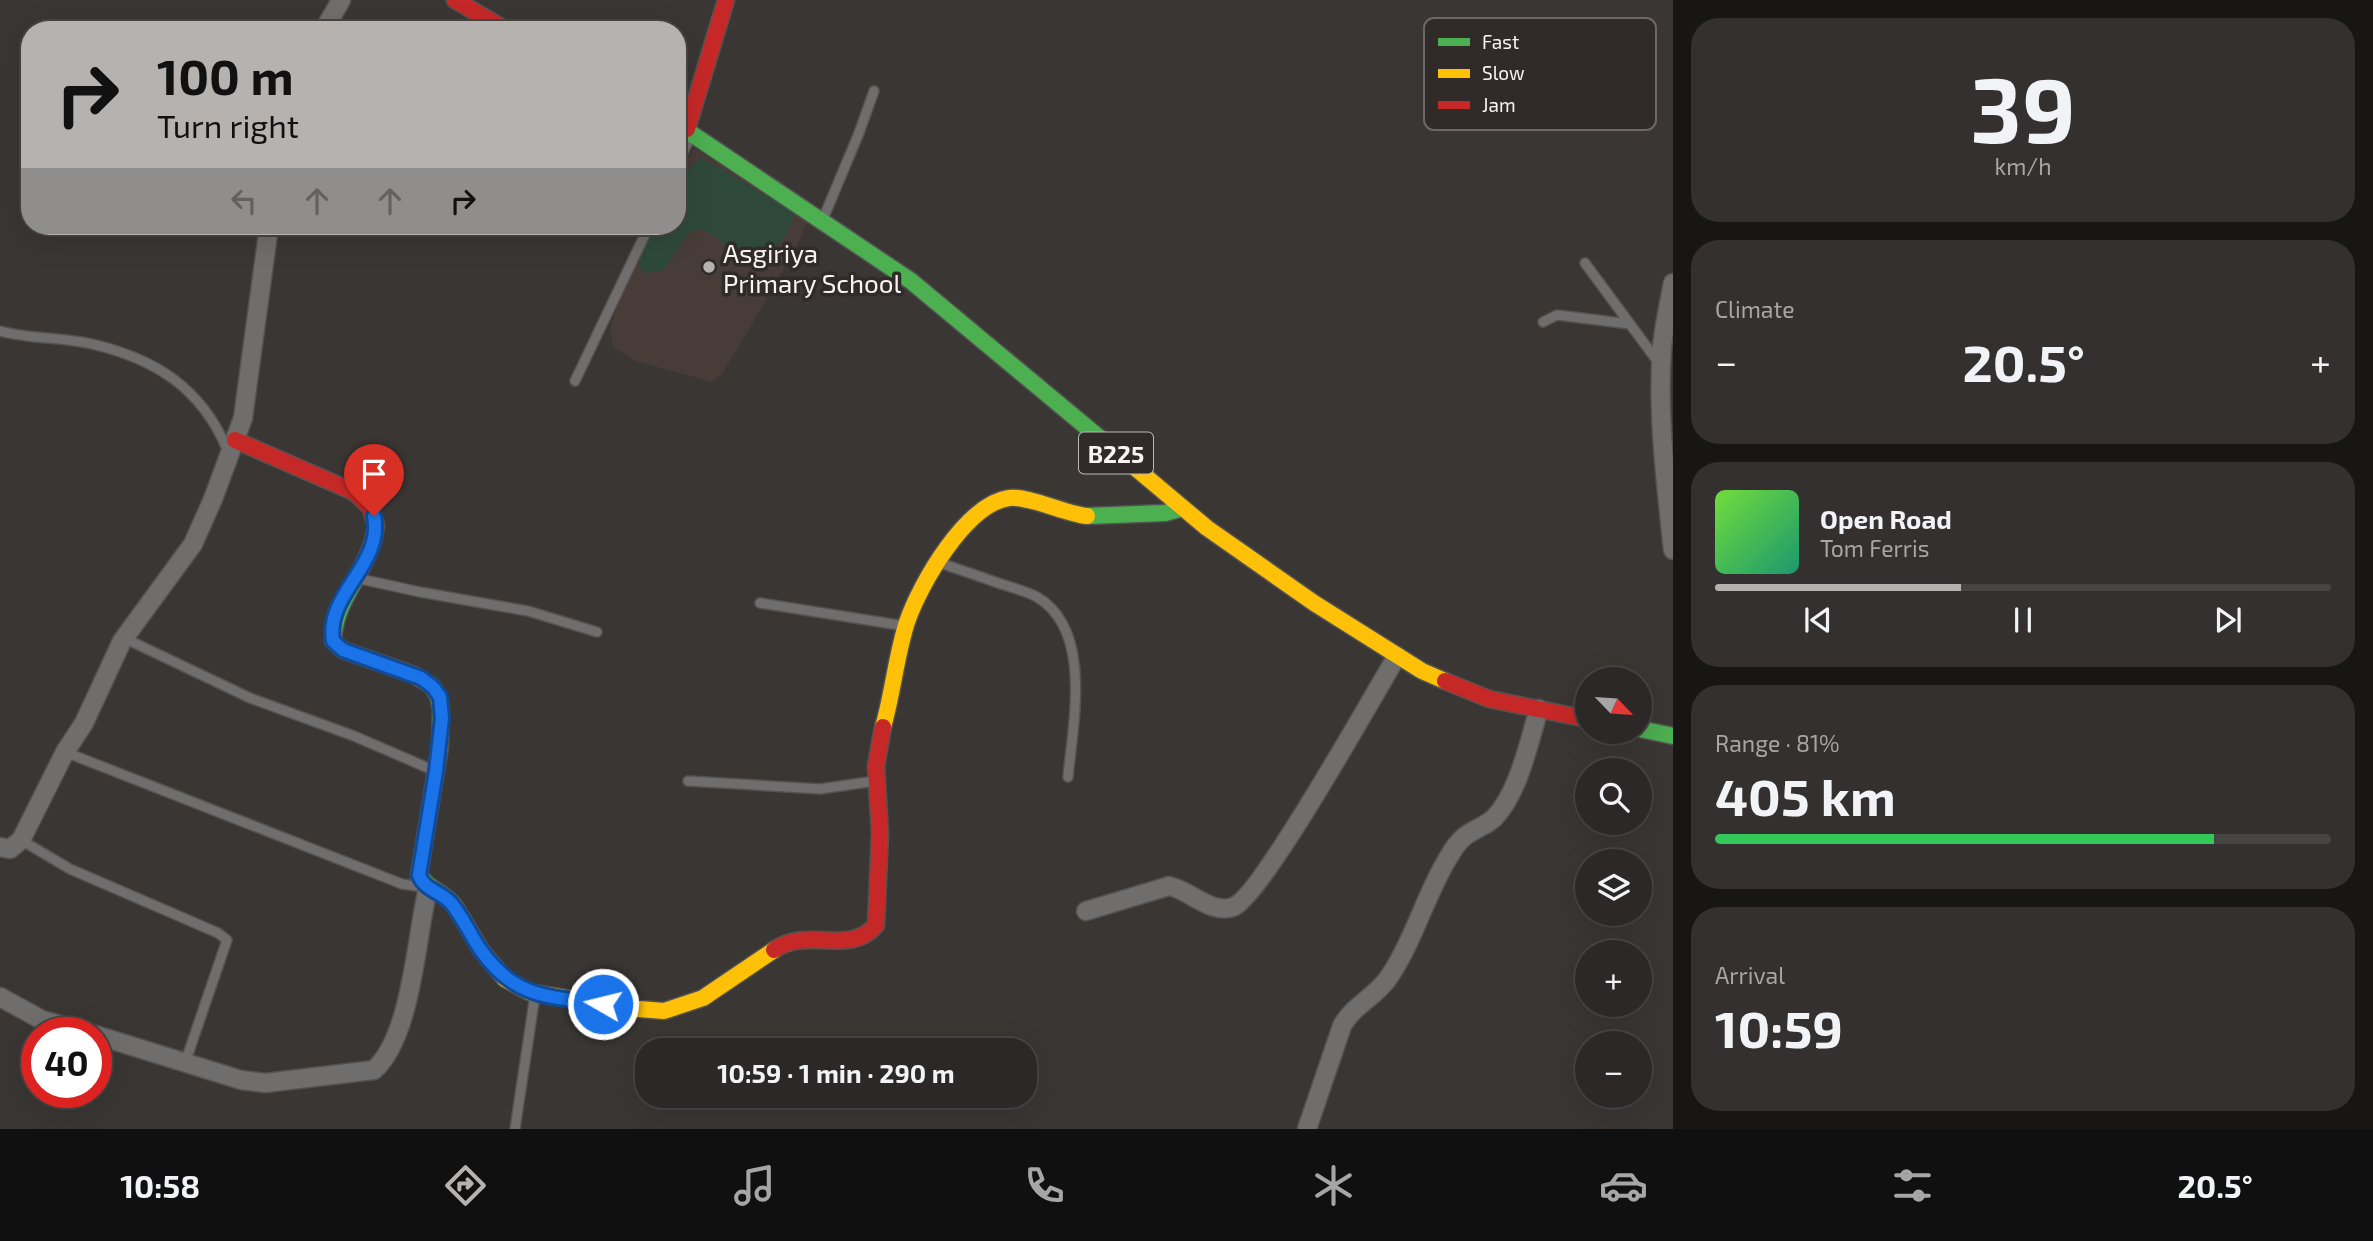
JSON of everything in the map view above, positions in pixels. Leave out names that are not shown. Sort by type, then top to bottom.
[{"type":"street","points":[[329,21],[341,0]]},
{"type":"street","points":[[455,0],[491,21]]},
{"type":"street","points":[[686,129],[726,0]]},
{"type":"street","name":"B225","points":[[686,129],[911,281],[1207,528],[1314,603],[1422,671],[1489,699],[1575,716]]},
{"type":"street","points":[[0,847],[10,849],[21,840],[65,752],[84,723],[124,638],[193,544],[213,499],[248,392],[268,235]]},
{"type":"street","points":[[1673,283],[1662,344],[1661,366],[1664,465],[1673,550]]},
{"type":"street","points":[[232,447],[335,482],[356,493],[374,516],[377,530],[370,552],[336,609],[331,631],[333,641],[343,650],[421,678],[433,687],[440,697],[442,718],[419,875],[421,881],[452,903],[481,950],[505,979],[529,992],[664,1011],[703,998],[782,944],[805,939],[852,941],[867,936],[876,925],[880,891],[880,834],[876,766],[882,731],[906,626],[915,601],[968,520],[991,502],[1012,497],[1084,516],[1165,513],[1183,508]]},
{"type":"street","points":[[1086,911],[1169,886],[1181,888],[1218,910],[1235,907],[1250,891],[1286,839],[1397,656]]},
{"type":"street","points":[[1307,1129],[1348,1015],[1379,991],[1391,975],[1409,943],[1448,856],[1464,836],[1494,819],[1506,803],[1539,709]]},
{"type":"street","points":[[1652,732],[1673,736]]},
{"type":"street","points":[[112,1040],[241,1080],[265,1083],[374,1070],[384,1061],[407,1002],[428,888]]},
{"type":"street","points":[[0,997],[37,1017]]},
{"type":"lane","points":[[822,221],[874,91]]},
{"type":"lane","points":[[575,381],[645,235]]},
{"type":"lane","points":[[1585,263],[1661,366]]},
{"type":"lane","points":[[1543,322],[1557,315],[1630,324]]},
{"type":"lane","points":[[0,331],[91,344],[139,359],[172,376],[195,398],[232,447]]},
{"type":"lane","points":[[939,562],[1034,595],[1051,606],[1066,632],[1076,663],[1068,777]]},
{"type":"lane","points":[[355,578],[528,611],[597,632]]},
{"type":"lane","points":[[760,603],[906,626]]},
{"type":"lane","points":[[124,638],[250,698],[354,736],[436,771]]},
{"type":"lane","points":[[65,752],[402,884],[428,888]]},
{"type":"lane","points":[[688,781],[820,789],[877,781]]},
{"type":"lane","points":[[21,840],[70,869],[219,933],[227,940],[185,1063]]},
{"type":"lane","points":[[515,1129],[536,993]]},
{"type":"shaded area","name":"Asgiriya Primary School","points":[[694,148],[807,222],[798,244],[748,331],[722,374],[712,382],[635,361],[613,347],[610,329],[623,289],[649,235],[686,235],[686,161]]},
{"type":"green space","points":[[701,157],[794,213],[785,236],[757,264],[737,258],[715,236],[700,228],[688,233],[664,270],[648,273],[639,268],[639,258],[650,235],[686,235],[686,173]]},
{"type":"traffic: fast","points":[[686,130],[911,281],[1126,460]]},
{"type":"traffic: fast","points":[[1087,516],[1165,513],[1183,508]]},
{"type":"traffic: fast","points":[[373,541],[339,613],[333,641],[343,650],[414,675],[432,686],[438,696],[441,710],[440,746],[419,875],[452,903],[462,918]]},
{"type":"traffic: fast","points":[[1652,732],[1673,736]]},
{"type":"traffic: slow","points":[[1126,460],[1207,528],[1314,603],[1422,671],[1445,681]]},
{"type":"traffic: slow","points":[[883,727],[900,648],[913,606],[922,587],[961,530],[993,503],[1009,498],[1026,499],[1087,516]]},
{"type":"traffic: slow","points":[[462,918],[481,950],[505,979],[529,992],[626,1008],[664,1011],[703,998],[774,950]]},
{"type":"traffic: jam","points":[[455,0],[491,21]]},
{"type":"traffic: jam","points":[[687,129],[726,0]]},
{"type":"traffic: jam","points":[[235,440],[354,492],[371,508],[376,526],[373,541]]},
{"type":"traffic: jam","points":[[1445,681],[1489,699],[1575,717]]},
{"type":"traffic: jam","points":[[774,950],[800,940],[853,939],[876,925],[880,834],[876,766],[883,727]]},
{"type":"place","name":"Asgiriya Primary School","points":[[709,267]]},
{"type":"route","points":[[374,516],[377,530],[370,552],[336,609],[331,631],[333,641],[343,650],[421,678],[433,687],[440,697],[442,718],[419,875],[421,881],[452,903],[481,950],[505,979],[529,992],[603,1004]]}]
